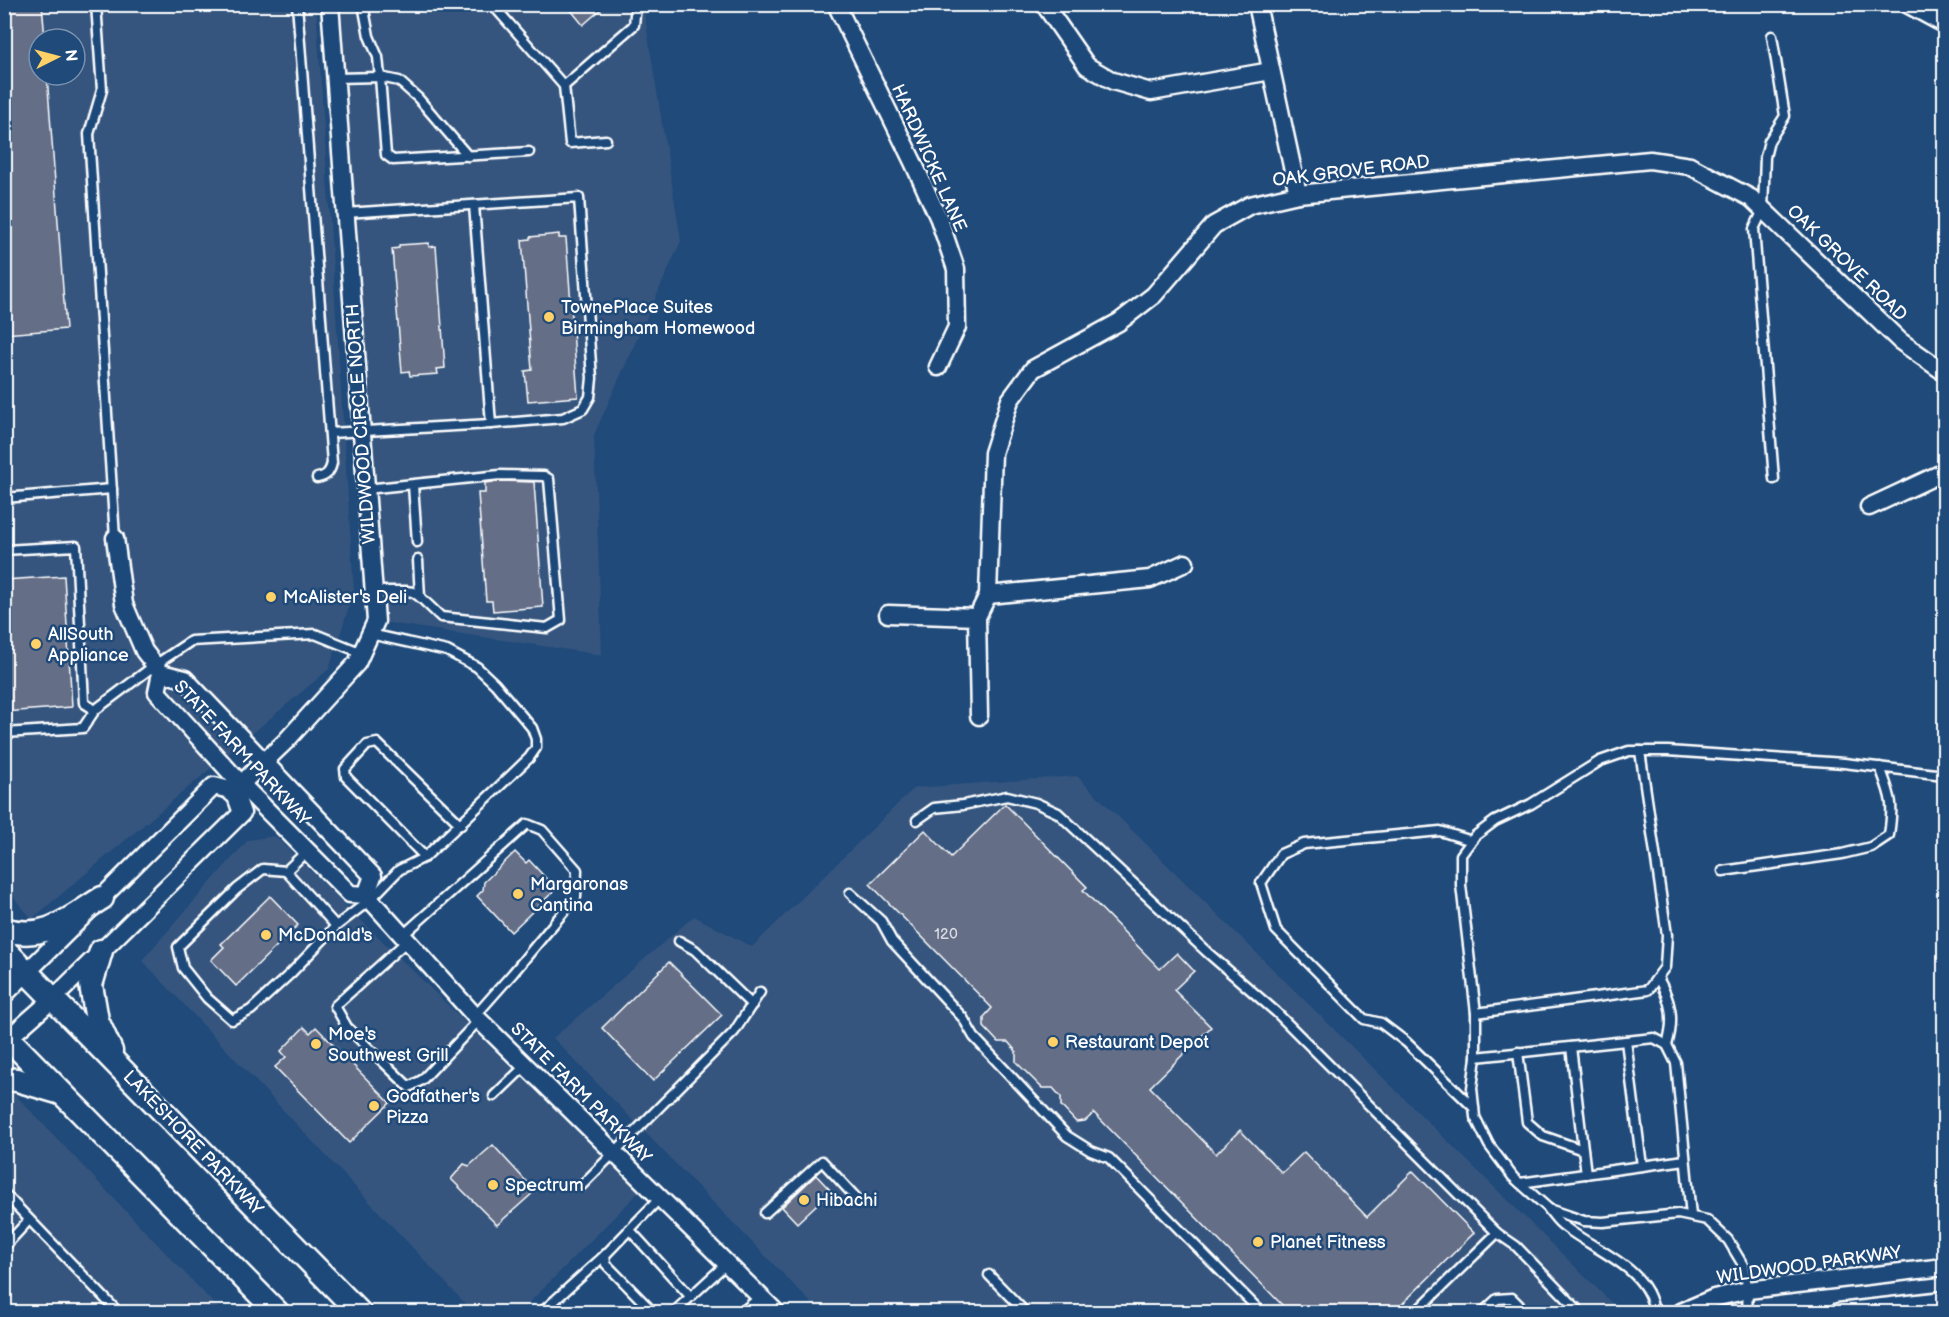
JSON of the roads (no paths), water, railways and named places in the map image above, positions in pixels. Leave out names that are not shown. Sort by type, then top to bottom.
[{"type":"main road","points":[[4,929],[33,934],[56,927],[102,898]]},
{"type":"main road","name":"LAKESHORE PARKWAY","points":[[4,949],[359,1312]]},
{"type":"main road","points":[[101,951],[91,985],[97,1020],[116,1064]]},
{"type":"main road","points":[[6,1038],[277,1312]]},
{"type":"main road","points":[[4,1079],[17,1080],[63,1094]]},
{"type":"street","name":"WILDWOOD CIRCLE NORTH","points":[[238,787],[286,741],[357,663],[376,621],[330,4]]},
{"type":"street","name":"HARDWICKE LANE","points":[[836,4],[939,219],[956,269],[957,327],[938,367]]},
{"type":"street","points":[[1044,4],[1087,66],[1113,81],[1151,92],[1271,71]]},
{"type":"street","points":[[1257,4],[1298,194]]},
{"type":"street","points":[[1907,4],[1944,24]]},
{"type":"street","name":"OAK GROVE ROAD","points":[[979,717],[978,617],[988,595],[993,453],[1010,400],[1033,369],[1119,322],[1154,295],[1214,225],[1250,205],[1298,194],[1650,160],[1689,166],[1750,198],[1900,340],[1944,372]]},
{"type":"street","points":[[1869,507],[1944,472]]},
{"type":"street","name":"STATE FARM PARKWAY","points":[[115,538],[124,604],[144,651],[158,669],[185,679],[373,876],[368,897]]},
{"type":"street","points":[[988,595],[1150,579],[1185,563]]},
{"type":"street","points":[[888,614],[978,617]]},
{"type":"street","name":"STATE FARM PARKWAY","points":[[158,669],[157,692],[238,787],[308,851],[350,894],[368,897],[477,1018],[776,1312]]},
{"type":"street","points":[[4,995],[214,786],[238,787],[242,813],[53,999],[6,1038]]},
{"type":"street","name":"WILDWOOD PARKWAY","points":[[1681,1312],[1714,1298],[1748,1290],[1944,1267]]},
{"type":"street","points":[[1838,1312],[1944,1300]]},
{"type":"lane","points":[[96,4],[102,90],[89,134],[115,538]]},
{"type":"lane","points":[[297,4],[330,433],[330,471],[324,477],[317,478]]},
{"type":"lane","points":[[363,4],[369,36],[378,57],[386,156],[393,160],[529,152]]},
{"type":"lane","points":[[492,4],[564,86],[570,143],[606,140]]},
{"type":"lane","points":[[564,86],[634,25],[636,4]]},
{"type":"lane","points":[[1772,36],[1785,116],[1769,141],[1765,157],[1763,210],[1754,229],[1774,479]]},
{"type":"lane","points":[[336,78],[380,77],[399,81],[418,98],[468,156]]},
{"type":"lane","points":[[330,433],[563,418],[583,409],[590,397],[592,378],[579,198],[345,213]]},
{"type":"lane","points":[[474,205],[491,424]]},
{"type":"lane","points":[[366,489],[509,475],[536,474],[549,479],[561,620],[547,628],[441,617],[420,597],[406,591],[373,591]]},
{"type":"lane","points":[[413,485],[417,542]]},
{"type":"lane","points":[[4,498],[112,489]]},
{"type":"lane","points":[[4,550],[76,546],[84,703],[95,710]]},
{"type":"lane","points":[[418,560],[420,597]]},
{"type":"lane","points":[[4,733],[83,728],[95,710],[158,669],[191,641],[315,634],[362,653]]},
{"type":"lane","points":[[336,926],[286,871],[262,868],[237,889],[178,947],[183,968],[207,998],[232,1020],[251,1010],[368,897],[399,870],[425,857],[461,825],[529,758],[536,748],[532,728],[495,684],[477,667],[447,651],[370,634]]},
{"type":"lane","points":[[425,857],[346,777],[345,769],[367,745],[376,743],[461,825]]},
{"type":"lane","points":[[1476,1013],[1648,990],[1665,968],[1667,935],[1640,751]]},
{"type":"lane","points":[[1654,1312],[1652,1299],[1642,1282],[1623,1264],[1563,1226],[1549,1209],[1513,1177],[1489,1145],[1475,1117],[1472,1088],[1476,1057],[1476,1013],[1461,885],[1461,855],[1472,841],[1495,821],[1531,804],[1600,760],[1629,752],[1677,752],[1880,767],[1944,775]]},
{"type":"lane","points":[[1723,870],[1842,854],[1871,847],[1889,835],[1893,811],[1892,797],[1880,767]]},
{"type":"lane","points":[[917,820],[934,808],[1007,796],[1036,803],[1059,813],[1208,953],[1276,1012],[1497,1233],[1516,1246],[1580,1312]]},
{"type":"lane","points":[[527,824],[542,830],[577,870],[576,897],[477,1018],[422,1080],[409,1087],[347,1026],[335,1006],[404,938],[527,824]]},
{"type":"lane","points":[[1472,841],[1440,831],[1304,844],[1281,854],[1261,883],[1276,930],[1364,1019],[1381,1023],[1406,1042],[1474,1108]]},
{"type":"lane","points":[[286,871],[308,851]]},
{"type":"lane","points":[[850,892],[881,921],[892,941],[963,1018],[974,1037],[1068,1136],[1091,1151],[1110,1158],[1261,1312]]},
{"type":"lane","points":[[679,941],[695,950],[752,1005]]},
{"type":"lane","points":[[1658,978],[1669,997],[1672,1030],[1666,1045]]},
{"type":"lane","points":[[581,1186],[734,1032],[760,992]]},
{"type":"lane","points":[[1476,1057],[1654,1038],[1666,1045],[1676,1063],[1691,1216]]},
{"type":"lane","points":[[1626,1041],[1642,1166]]},
{"type":"lane","points":[[1570,1047],[1586,1174]]},
{"type":"lane","points":[[1518,1052],[1527,1122],[1543,1136],[1583,1150]]},
{"type":"lane","points":[[494,1096],[525,1066]]},
{"type":"lane","points":[[1520,1183],[1685,1160]]},
{"type":"lane","points":[[765,1213],[822,1161],[861,1203]]},
{"type":"lane","points":[[4,1193],[118,1312]]},
{"type":"lane","points":[[542,1312],[604,1255],[660,1198]]},
{"type":"lane","points":[[1549,1209],[1584,1221],[1603,1222],[1678,1214],[1707,1220],[1728,1240],[1743,1265],[1748,1290],[1747,1312]]},
{"type":"lane","points":[[4,1247],[29,1220]]},
{"type":"lane","points":[[629,1229],[690,1296]]},
{"type":"lane","points":[[1416,1312],[1497,1233]]},
{"type":"lane","points":[[604,1255],[606,1264],[653,1312]]},
{"type":"lane","points":[[674,1312],[726,1264]]},
{"type":"lane","points":[[989,1275],[1025,1312]]},
{"type":"lane","points":[[742,1312],[760,1297]]},
{"type":"lane","points":[[1483,1312],[1497,1299],[1512,1298],[1526,1312]]},
{"type":"place","name":"TownePlace Suites Birmingham Homewood","points":[[549,317]]},
{"type":"place","name":"McAlister's Deli","points":[[271,597]]},
{"type":"place","name":"AllSouth Appliance","points":[[36,644]]},
{"type":"place","name":"Margaronas Cantina","points":[[518,894]]},
{"type":"place","name":"McDonald's","points":[[266,935]]},
{"type":"place","name":"Restaurant Depot","points":[[1053,1042]]},
{"type":"place","name":"Moe's Southwest Grill","points":[[316,1044]]},
{"type":"place","name":"Godfather's Pizza","points":[[374,1106]]},
{"type":"place","name":"Spectrum","points":[[493,1185]]},
{"type":"place","name":"Hibachi","points":[[804,1200]]},
{"type":"place","name":"Planet Fitness","points":[[1258,1242]]}]
